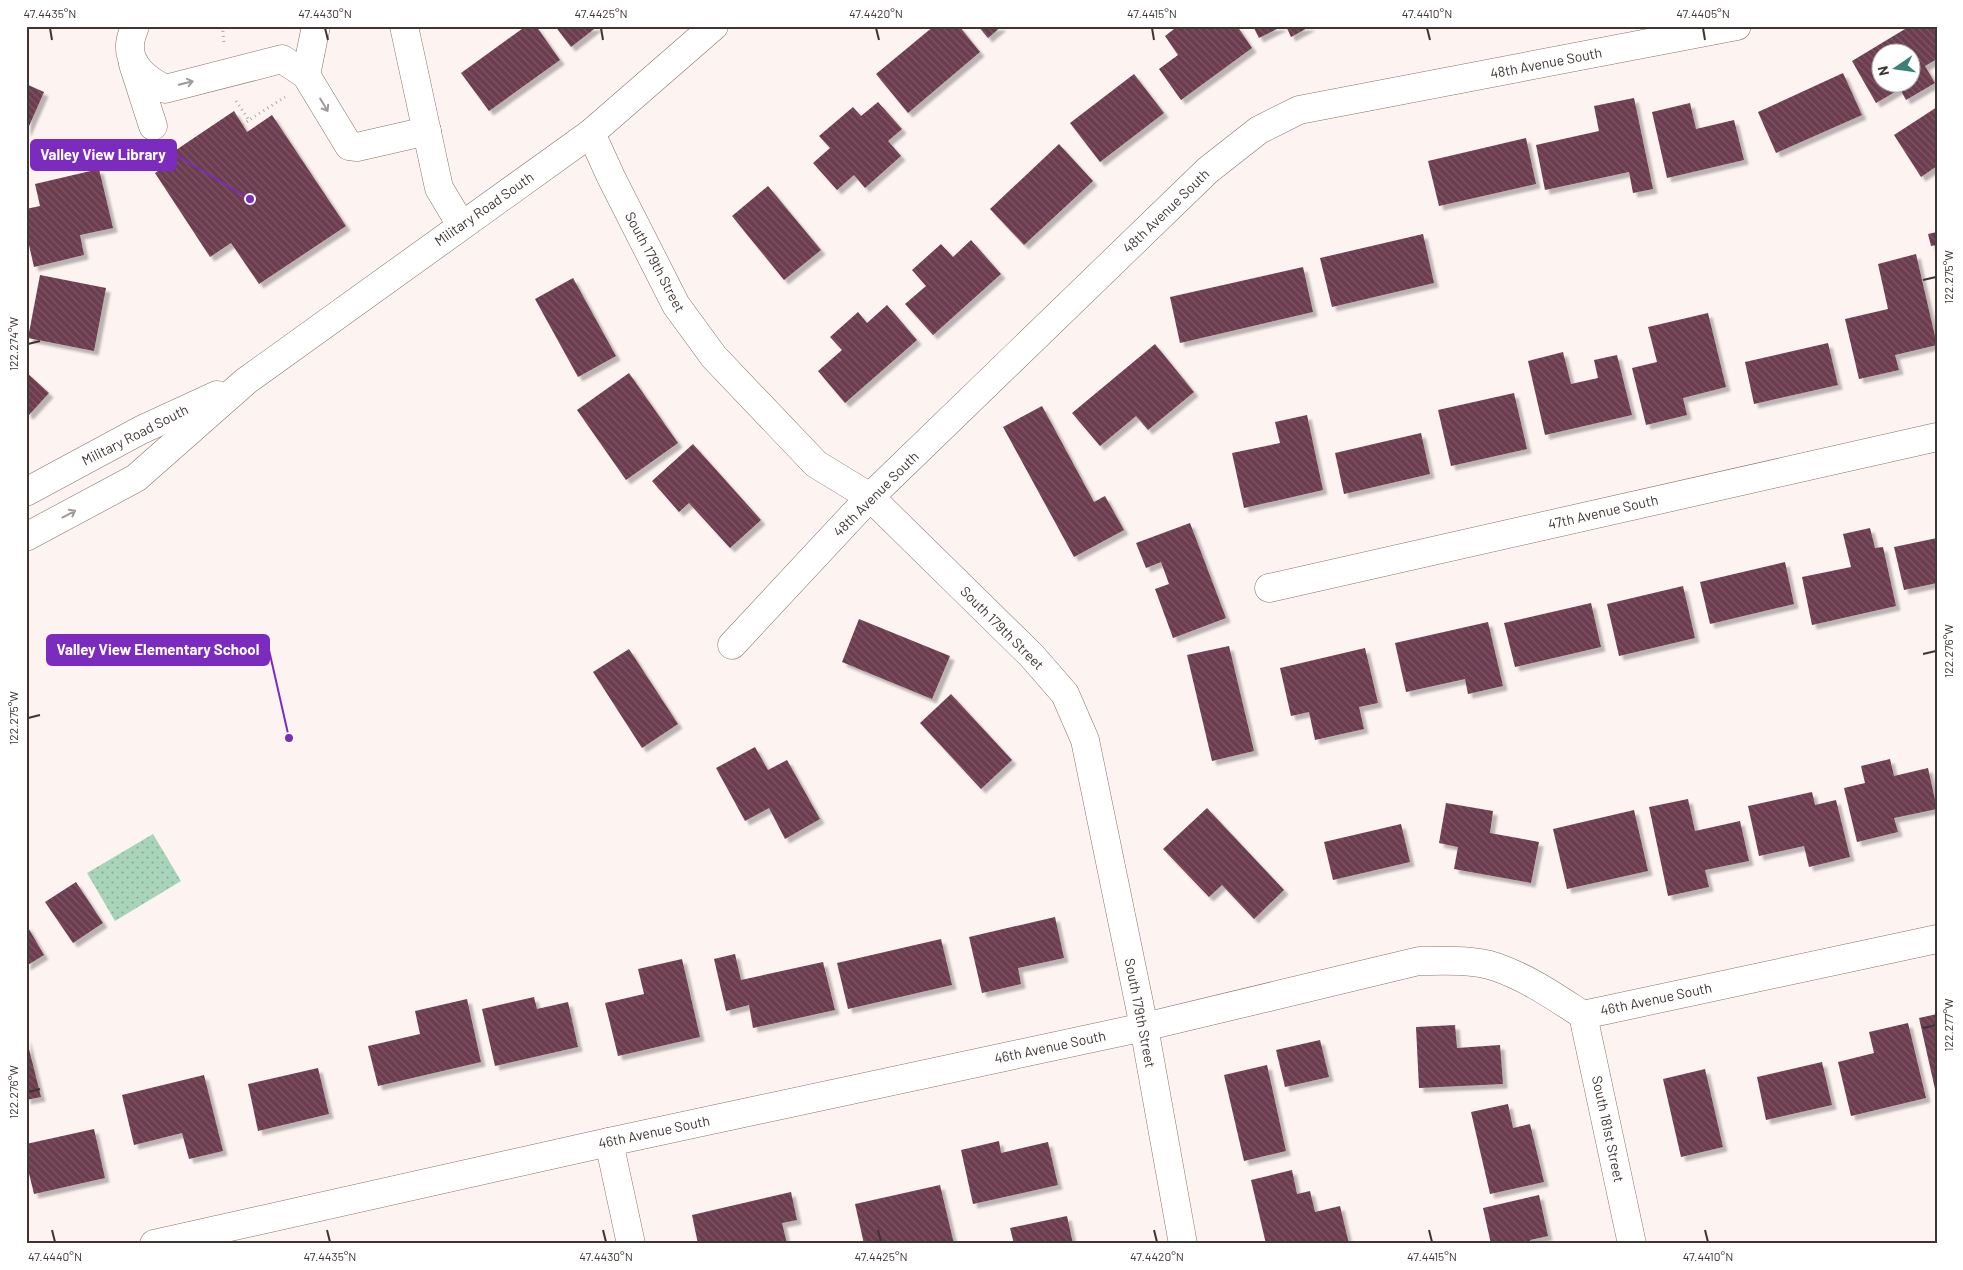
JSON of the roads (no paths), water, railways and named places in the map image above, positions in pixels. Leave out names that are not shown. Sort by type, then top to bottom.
[{"type":"street","points":[[135,26],[130,46],[133,63],[153,126]]},
{"type":"street","points":[[306,75],[316,26]]},
{"type":"street","points":[[404,26],[439,188],[460,225]]},
{"type":"street","name":"Military Road South","points":[[26,537],[136,478],[246,381],[460,225],[591,133],[714,26]]},
{"type":"street","name":"48th Avenue South","points":[[732,645],[870,497],[1208,170],[1259,130],[1300,110],[1737,26]]},
{"type":"street","points":[[133,63],[148,80],[165,89],[282,59],[306,75],[349,146],[357,147],[427,131]]},
{"type":"street","name":"South 179th Street","points":[[591,133],[611,177],[676,305],[714,358],[816,464],[870,497],[1032,656],[1065,694],[1085,740],[1144,1027],[1183,1244]]},
{"type":"street","name":"Military Road South","points":[[26,492],[142,430],[246,381]]},
{"type":"street","name":"47th Avenue South","points":[[1269,588],[1937,436]]},
{"type":"street","name":"46th Avenue South","points":[[154,1244],[609,1142],[1144,1027],[1419,961],[1453,961],[1495,967],[1539,986],[1583,1015],[1937,939]]},
{"type":"street","name":"South 181st Street","points":[[1583,1015],[1632,1244]]},
{"type":"street","points":[[609,1142],[632,1244]]},
{"type":"place","name":"Valley View Library","points":[[250,199]]},
{"type":"place","name":"Valley View Elementary School","points":[[289,738]]}]
